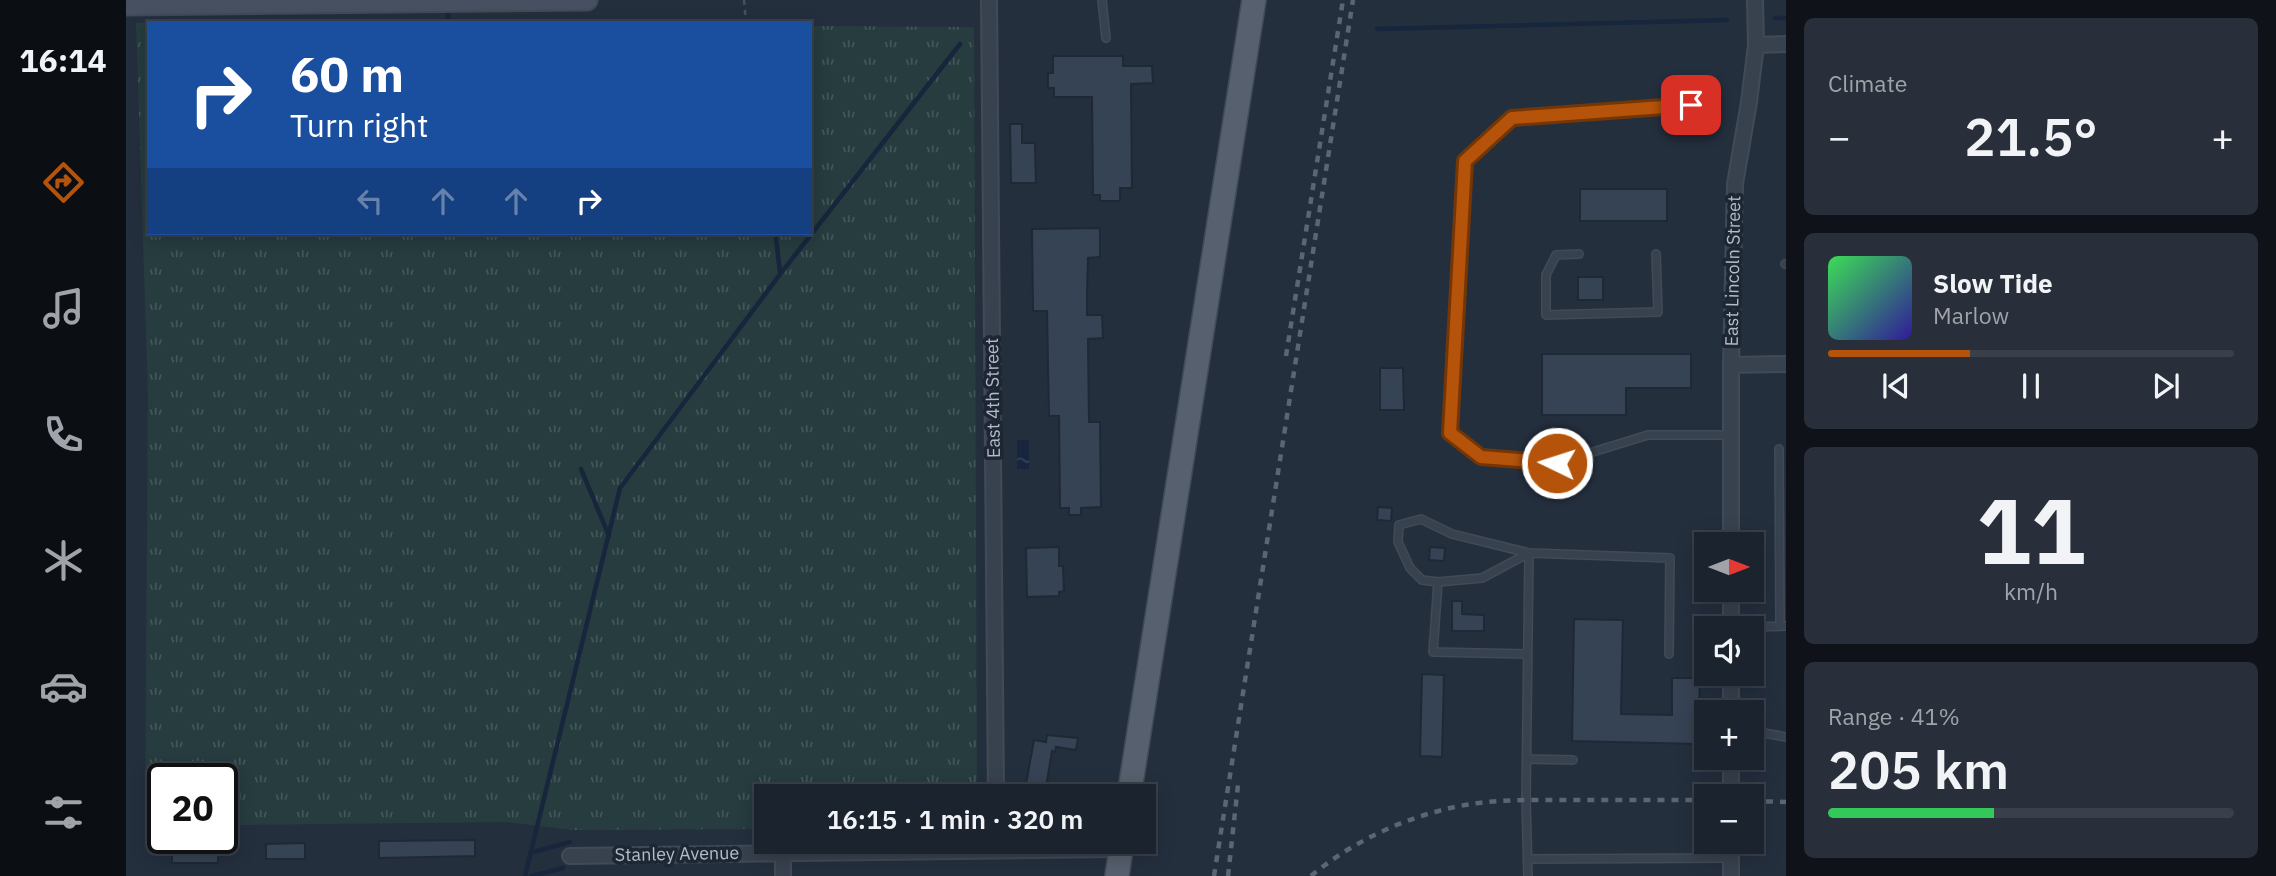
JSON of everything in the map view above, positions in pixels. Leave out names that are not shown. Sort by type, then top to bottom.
[{"type":"main road","points":[[1131,784],[1254,0]]},
{"type":"main road","points":[[1117,876],[1121,854]]},
{"type":"street","points":[[126,5],[587,0]]},
{"type":"street","name":"East 4th Street","points":[[989,0],[996,784]]},
{"type":"street","name":"East Lincoln Street","points":[[1731,532],[1735,184],[1756,45],[1755,0]]},
{"type":"street","points":[[1756,45],[1786,44]]},
{"type":"street","points":[[1731,365],[1786,364]]},
{"type":"street","name":"Stanley Avenue","points":[[570,856],[754,853]]},
{"type":"street","points":[[783,854],[783,876]]},
{"type":"street","points":[[1731,854],[1731,876]]},
{"type":"lane","points":[[1102,0],[1106,38]]},
{"type":"lane","points":[[1716,104],[1512,118],[1465,161],[1450,433],[1481,457],[1557,463],[1648,435],[1731,435]]},
{"type":"lane","points":[[1578,254],[1556,255],[1546,275],[1546,315],[1658,312],[1656,254]]},
{"type":"lane","points":[[1764,627],[1783,626],[1779,449]]},
{"type":"lane","points":[[1529,553],[1482,578],[1438,582],[1422,580],[1410,568],[1398,542],[1399,525],[1421,519],[1452,534],[1529,553],[1670,558],[1669,653]]},
{"type":"lane","points":[[1528,876],[1529,553]]},
{"type":"lane","points":[[1438,582],[1433,652],[1528,654]]},
{"type":"lane","points":[[1764,733],[1786,737]]},
{"type":"lane","points":[[1527,759],[1573,760]]},
{"type":"lane","points":[[1528,859],[1731,858]]},
{"type":"path","points":[[744,0],[746,21]]},
{"type":"green space","points":[[136,23],[147,23],[147,235],[812,235],[812,26],[974,27],[977,784],[754,784],[754,829],[573,830],[506,822],[238,825],[238,763],[147,763],[145,826],[148,394]]},
{"type":"water","points":[[1017,440],[1029,440],[1029,469],[1017,469]]},
{"type":"building","points":[[1053,56],[1123,56],[1123,66],[1152,66],[1153,83],[1131,84],[1132,188],[1120,188],[1120,201],[1100,201],[1100,195],[1093,195],[1092,97],[1054,97],[1054,88],[1048,88],[1048,73],[1053,73]]},
{"type":"building","points":[[1010,124],[1022,124],[1022,143],[1035,143],[1036,183],[1011,183]]},
{"type":"building","points":[[1580,189],[1667,189],[1667,221],[1580,221]]},
{"type":"building","points":[[1100,228],[1100,257],[1088,258],[1087,315],[1102,315],[1103,338],[1088,339],[1089,422],[1100,422],[1101,507],[1081,508],[1081,515],[1069,515],[1069,508],[1060,508],[1059,416],[1049,416],[1047,311],[1033,311],[1032,229]]},
{"type":"building","points":[[1578,277],[1603,277],[1603,300],[1578,300]]},
{"type":"building","points":[[1542,354],[1691,354],[1691,388],[1626,388],[1626,415],[1542,415]]},
{"type":"building","points":[[1380,368],[1403,368],[1404,410],[1380,410]]},
{"type":"building","points":[[1378,507],[1392,508],[1391,521],[1377,520]]},
{"type":"building","points":[[1059,547],[1059,566],[1063,566],[1064,591],[1059,592],[1059,596],[1027,597],[1026,548]]},
{"type":"building","points":[[1430,547],[1445,548],[1444,561],[1429,560]]},
{"type":"building","points":[[1452,601],[1462,601],[1462,614],[1484,615],[1484,631],[1452,631]]},
{"type":"building","points":[[1574,619],[1623,620],[1621,714],[1672,715],[1672,678],[1694,678],[1694,686],[1700,686],[1699,700],[1694,700],[1694,744],[1572,741]]},
{"type":"building","points":[[1422,674],[1444,675],[1442,757],[1420,756]]},
{"type":"building","points":[[1047,735],[1078,738],[1076,750],[1056,747],[1055,752],[1052,751],[1046,784],[1026,784],[1034,740],[1046,742]]},
{"type":"building","points":[[475,840],[475,856],[379,858],[379,841]]},
{"type":"building","points":[[305,843],[305,859],[266,859],[266,844]]},
{"type":"building","points":[[172,854],[218,854],[218,863],[172,863]]},
{"type":"waterway","points":[[448,15],[448,21]]},
{"type":"waterway","points":[[1775,18],[1786,18]]},
{"type":"waterway","points":[[1377,29],[1727,20]]},
{"type":"waterway","points":[[812,233],[960,44]]},
{"type":"waterway","points":[[525,876],[620,488],[811,235]]},
{"type":"waterway","points":[[776,238],[780,272]]},
{"type":"waterway","points":[[581,469],[609,536]]},
{"type":"waterway","points":[[530,853],[570,842]]},
{"type":"waterway","points":[[532,876],[563,868]]},
{"type":"railway","points":[[1286,356],[1343,0]]},
{"type":"railway","points":[[1214,876],[1353,0]]},
{"type":"railway","points":[[1228,876],[1238,785]]},
{"type":"railway","points":[[1311,876],[1343,852],[1379,833],[1416,818],[1455,807],[1524,800],[1694,800]]},
{"type":"railway","points":[[1764,801],[1786,802]]},
{"type":"route","points":[[1557,463],[1481,457],[1450,433],[1465,161],[1512,118],[1691,105]]}]
